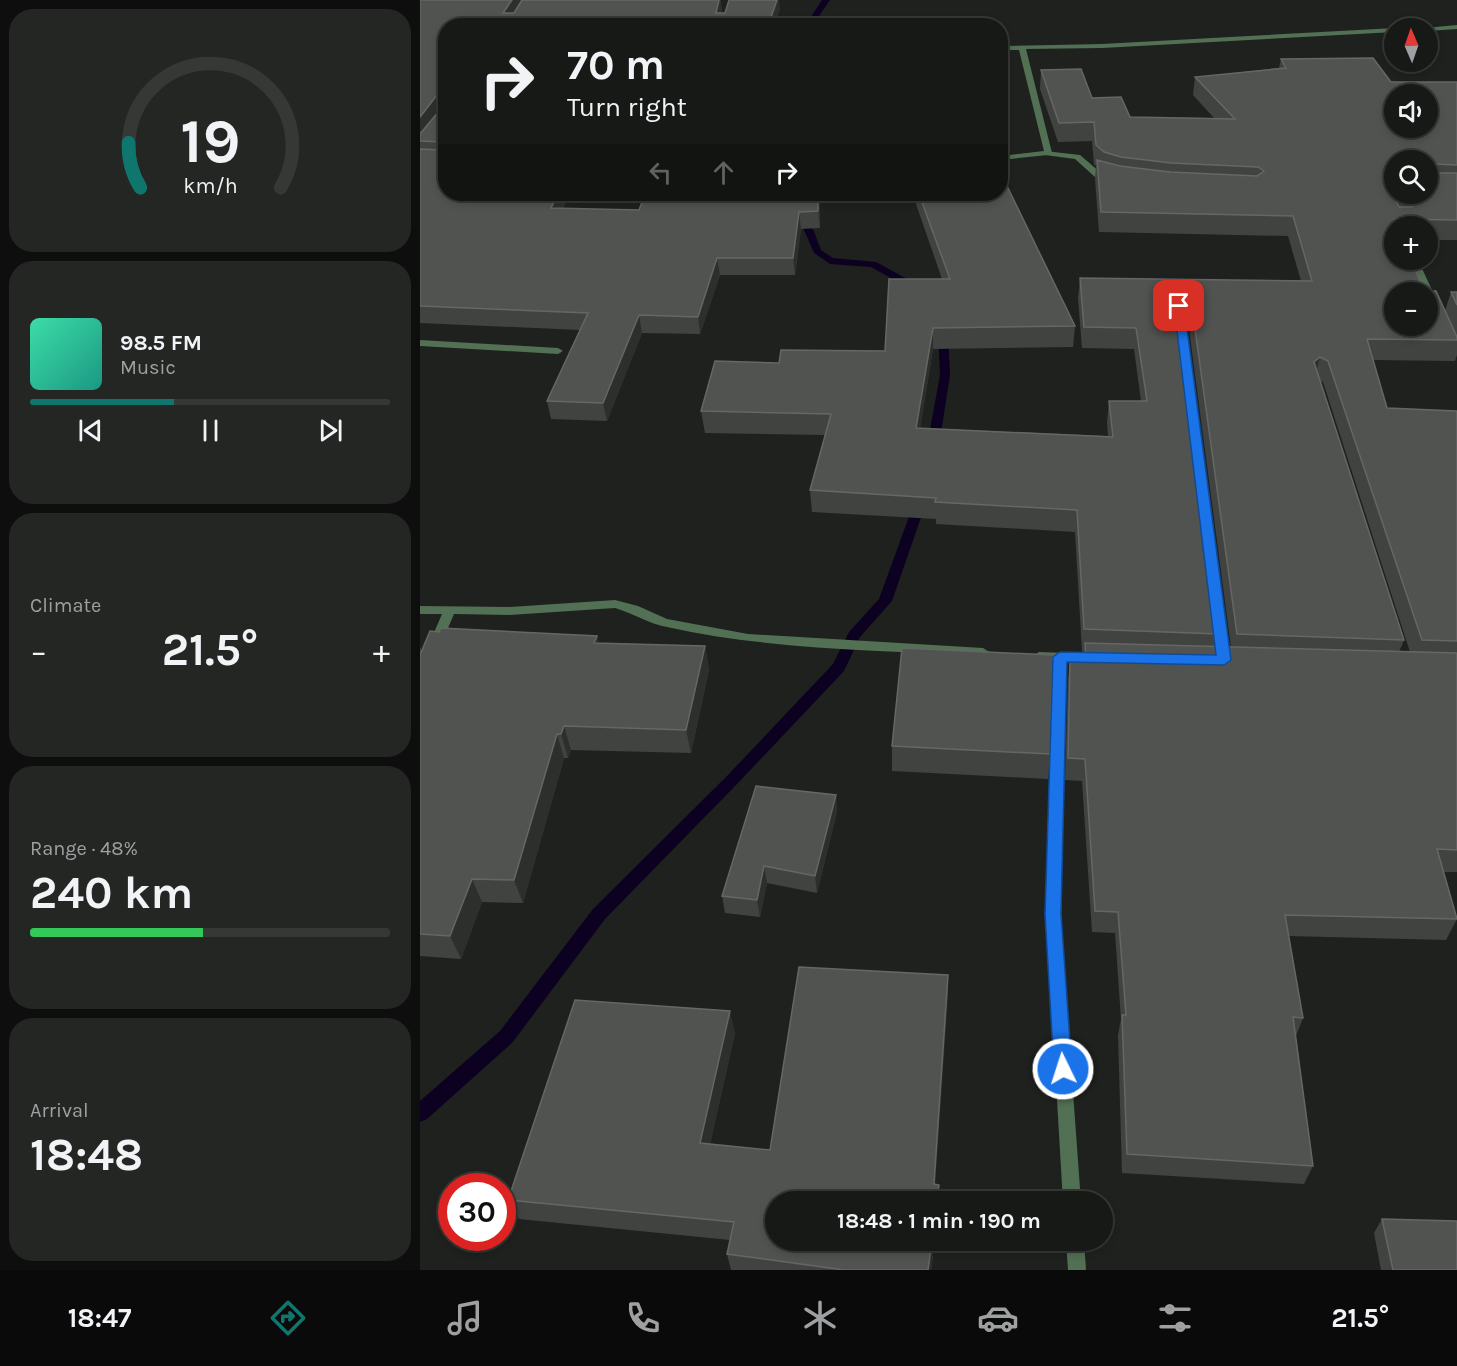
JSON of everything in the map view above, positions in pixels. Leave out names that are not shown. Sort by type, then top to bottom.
[{"type":"street","points":[[1438,28],[1457,27]]},
{"type":"street","points":[[1008,48],[1102,46],[1384,31]]},
{"type":"street","points":[[1022,48],[1048,153]]},
{"type":"street","points":[[1008,157],[1048,153],[1077,157],[1098,175],[1118,181]]},
{"type":"street","points":[[1179,306],[1224,661]]},
{"type":"street","points":[[420,343],[558,351]]},
{"type":"street","points":[[420,610],[510,611],[615,604],[665,622],[748,638],[990,653]]},
{"type":"street","points":[[433,651],[450,610]]},
{"type":"street","points":[[1025,655],[1107,658]]},
{"type":"street","points":[[1060,657],[1053,914],[1071,1191]]},
{"type":"street","points":[[1076,1251],[1077,1270]]},
{"type":"building","points":[[420,0],[512,0],[503,13],[514,13],[522,0],[719,0],[716,13],[725,13],[729,0],[777,0],[771,18],[438,18],[438,95],[420,117]]},
{"type":"building","points":[[1373,58],[1391,82],[1457,82],[1457,165],[1438,164],[1438,150],[1384,150],[1384,204],[1412,207],[1411,204],[1438,204],[1438,173],[1457,173],[1457,220],[1438,220],[1438,216],[1384,216],[1384,270],[1415,270],[1420,282],[1384,282],[1384,336],[1438,336],[1438,295],[1457,340],[1367,339],[1387,408],[1457,411],[1457,641],[1422,640],[1328,361],[1320,357],[1314,362],[1404,640],[1237,634],[1189,285],[1183,280],[1175,286],[1219,634],[1084,629],[1077,510],[935,502],[936,498],[810,490],[831,414],[701,411],[715,361],[779,363],[781,350],[885,351],[889,279],[950,279],[922,201],[1008,201],[1008,188],[1075,326],[933,328],[916,428],[1113,437],[1109,401],[1147,401],[1136,328],[1084,327],[1080,278],[1312,281],[1293,216],[1101,212],[1097,160],[1120,166],[1170,172],[1257,176],[1264,171],[1258,167],[1171,163],[1121,157],[1104,152],[1096,145],[1094,122],[1059,123],[1041,70],[1081,69],[1092,98],[1121,97],[1130,117],[1235,119],[1195,77],[1286,68],[1281,59]]},
{"type":"building","points":[[438,112],[438,142],[420,141],[420,134]]},
{"type":"building","points":[[420,149],[438,150],[438,201],[554,201],[551,208],[639,210],[642,201],[818,201],[818,211],[799,212],[793,258],[717,258],[698,317],[639,315],[603,403],[547,401],[588,313],[420,306]]},
{"type":"building","points":[[1451,292],[1457,292],[1457,305]]},
{"type":"building","points":[[441,628],[597,636],[594,643],[705,646],[686,730],[564,726],[561,734],[557,734],[514,880],[472,879],[450,936],[420,934],[420,655],[430,631],[439,632]]},
{"type":"building","points":[[1085,643],[1457,653],[1457,850],[1437,849],[1457,919],[1285,915],[1303,1018],[1293,1017],[1313,1166],[1127,1154],[1122,1015],[1126,1015],[1118,912],[1095,911],[1085,759],[1068,758],[1070,659],[1086,660]]},
{"type":"building","points":[[902,648],[1053,655],[1050,754],[892,746]]},
{"type":"building","points":[[756,786],[836,795],[815,876],[764,866],[757,900],[722,896]]},
{"type":"building","points":[[799,967],[948,975],[934,1184],[939,1185],[938,1191],[765,1191],[765,1251],[931,1251],[928,1270],[844,1270],[727,1254],[734,1222],[516,1201],[516,1176],[575,1000],[730,1011],[700,1143],[770,1150]]},
{"type":"building","points":[[1382,1219],[1457,1221],[1457,1270],[1393,1270]]},
{"type":"waterway","points":[[814,18],[826,0]]},
{"type":"waterway","points":[[802,201],[803,216],[817,251],[830,261],[873,264],[918,289]]},
{"type":"waterway","points":[[933,446],[942,404],[945,375],[943,332]]},
{"type":"waterway","points":[[420,1113],[506,1037],[599,914],[733,779],[839,667],[854,635],[885,601],[920,503]]},
{"type":"route","points":[[1063,1069],[1053,914],[1060,657],[1224,660],[1179,306]]}]
